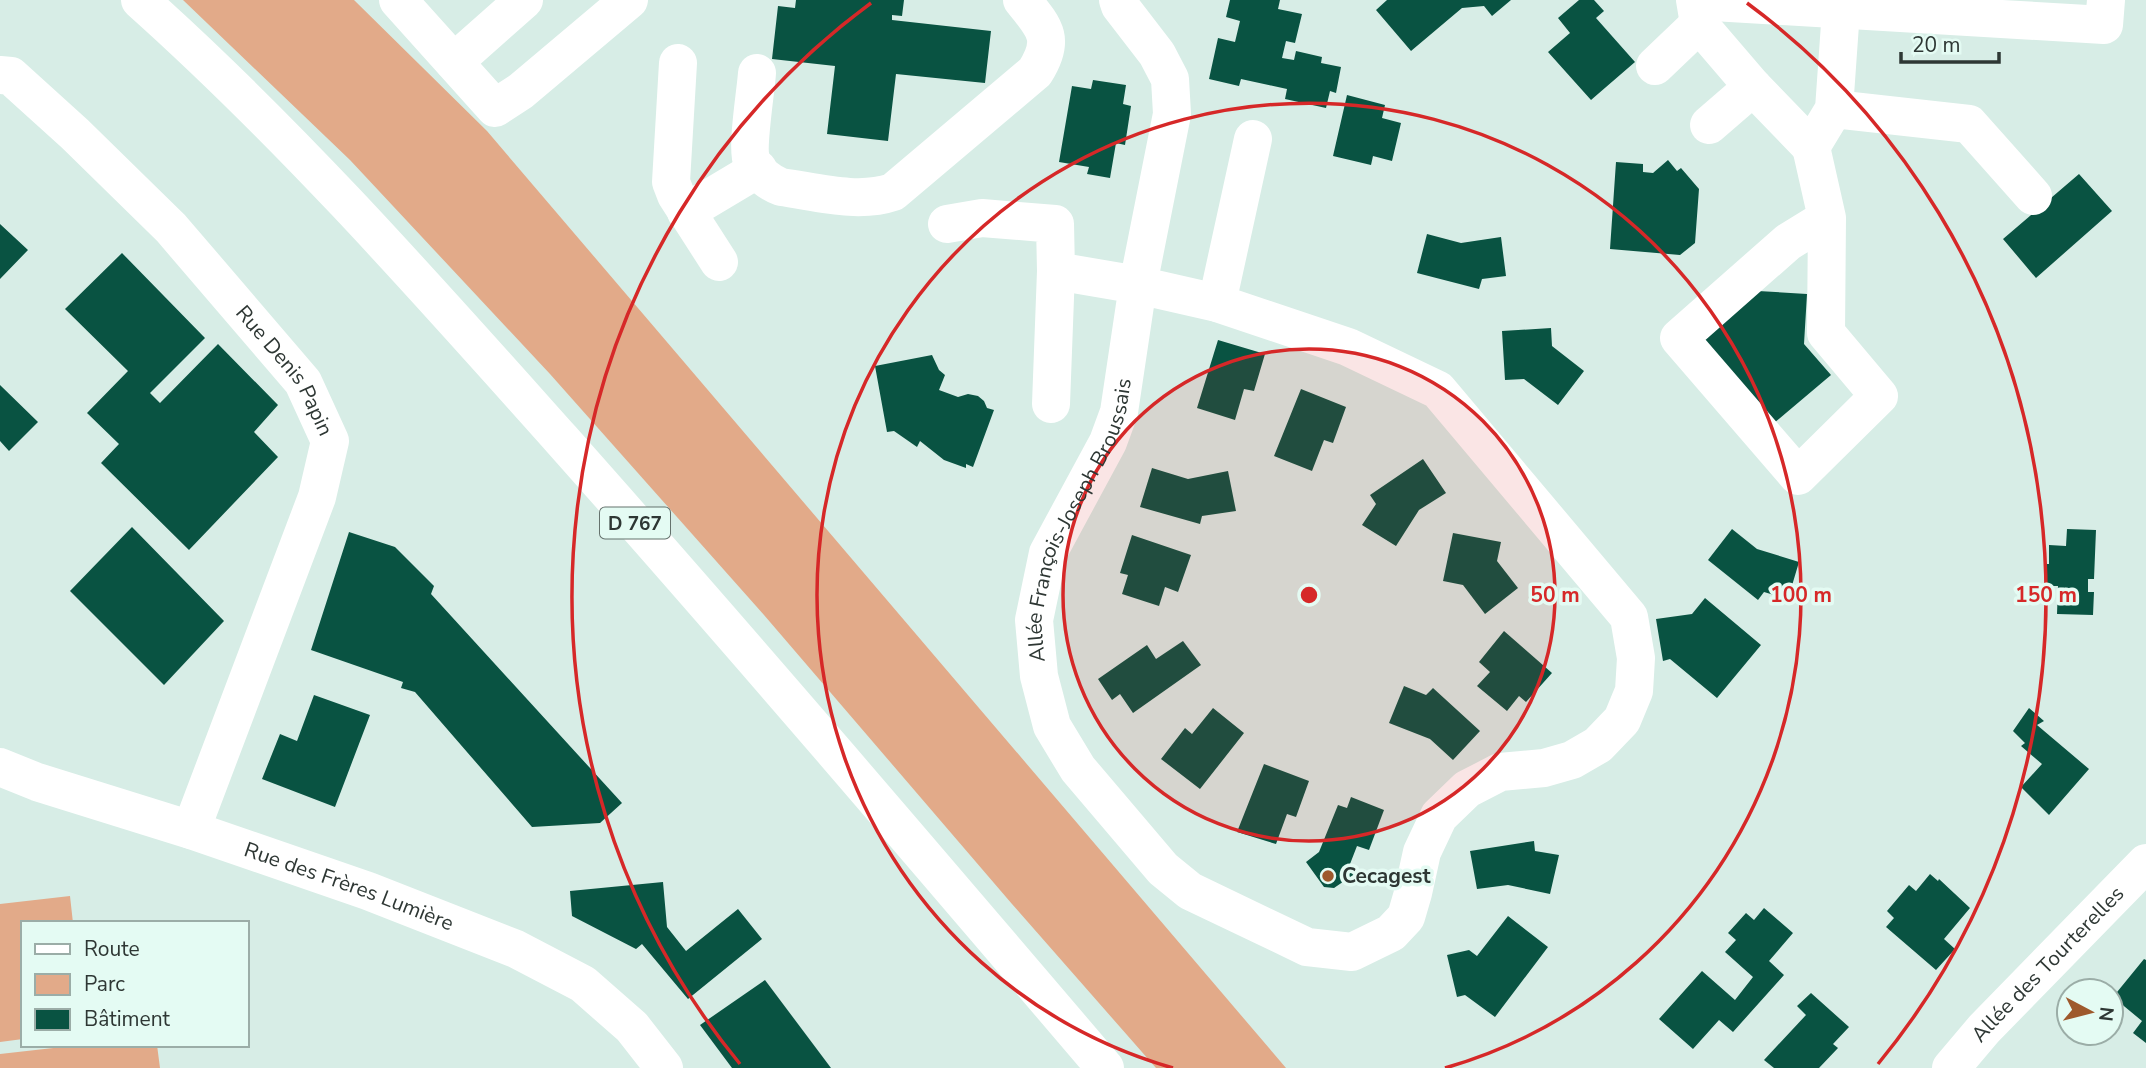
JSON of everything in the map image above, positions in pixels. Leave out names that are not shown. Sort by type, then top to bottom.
[{"type":"street","name":"D 767","points":[[141,0],[263,117],[436,299],[617,502],[1105,1068]]},
{"type":"street","points":[[398,0],[495,108],[521,91],[629,0]]},
{"type":"street","points":[[454,62],[523,0]]},
{"type":"street","points":[[757,73],[751,144],[752,161],[758,169],[772,183],[781,187],[857,197],[879,197],[893,192],[1035,72],[1046,55],[1046,37],[1041,23],[1022,0]]},
{"type":"street","name":"Allée François-Joseph Broussais","points":[[1118,0],[1157,54],[1170,79],[1171,114],[1138,285],[1119,412],[1108,442],[1048,553],[1034,620],[1039,676],[1052,726],[1079,769],[1163,869],[1190,891],[1307,947],[1352,951],[1391,933],[1406,917],[1422,852],[1440,816],[1467,789],[1500,772],[1544,768],[1572,760],[1598,745],[1622,720],[1634,691],[1636,658],[1629,617],[1438,390],[1348,347],[1217,303],[1138,285]]},
{"type":"street","points":[[1703,6],[1804,4],[1841,10],[2104,25],[2106,0]]},
{"type":"street","points":[[1655,66],[1703,6]]},
{"type":"street","points":[[1703,6],[1753,87],[1811,147],[1827,218],[1826,333],[1879,396],[1798,476],[1679,338],[1788,242],[1827,218]]},
{"type":"street","points":[[1811,147],[1834,109],[1841,10]]},
{"type":"street","points":[[678,63],[671,183],[686,212],[719,262]]},
{"type":"street","name":"Rue Denis Papin","points":[[0,75],[11,76],[171,228],[303,382],[330,441],[317,497],[191,830]]},
{"type":"street","points":[[1709,125],[1753,87]]},
{"type":"street","points":[[1834,109],[1969,124],[2033,196]]},
{"type":"street","points":[[1217,303],[1253,139]]},
{"type":"street","points":[[686,212],[758,169]]},
{"type":"street","points":[[947,224],[982,218],[1055,224],[1051,404]]},
{"type":"street","points":[[1056,271],[1138,285]]},
{"type":"street","name":"Rue des Frères Lumière","points":[[0,767],[37,782],[191,830],[368,891],[516,948],[583,984],[632,1027],[664,1068]]},
{"type":"street","name":"Allée des Tourterelles","points":[[1951,1068],[1984,1029],[2146,863]]},
{"type":"green space","points":[[183,0],[354,0],[487,131],[1286,1068],[1156,1068],[764,615],[550,374],[350,160]]},
{"type":"green space","points":[[70,896],[73,921],[21,921],[21,1039],[0,1042],[0,904]]},
{"type":"green space","points":[[62,1047],[157,1047],[160,1068],[0,1068],[0,1054]]},
{"type":"building","points":[[796,0],[904,0],[902,16],[892,15],[892,20],[991,31],[985,83],[896,74],[888,141],[827,134],[835,66],[772,59],[778,6],[795,8]]},
{"type":"building","points":[[1230,0],[1280,0],[1278,9],[1302,14],[1295,43],[1286,41],[1282,58],[1294,60],[1296,51],[1322,57],[1321,63],[1341,67],[1336,93],[1330,91],[1326,108],[1285,99],[1287,89],[1241,79],[1239,86],[1209,79],[1218,38],[1235,42],[1240,21],[1226,17]]},
{"type":"building","points":[[1387,0],[1511,0],[1492,16],[1484,6],[1462,8],[1411,51],[1376,10]]},
{"type":"building","points":[[1579,0],[1594,0],[1604,11],[1596,18],[1635,62],[1591,100],[1548,52],[1570,33],[1558,18]]},
{"type":"building","points":[[1093,80],[1126,85],[1123,104],[1131,106],[1125,145],[1116,143],[1110,178],[1087,174],[1089,167],[1059,162],[1072,86],[1091,89]]},
{"type":"building","points":[[1347,95],[1385,105],[1382,118],[1401,123],[1392,161],[1373,156],[1371,165],[1333,156]]},
{"type":"building","points":[[1668,160],[1677,171],[1681,168],[1699,189],[1695,243],[1680,255],[1610,249],[1616,162],[1643,164],[1643,172],[1653,173]]},
{"type":"building","points":[[2079,174],[2112,211],[2036,278],[2003,239]]},
{"type":"building","points":[[0,224],[28,250],[0,279]]},
{"type":"building","points":[[1427,234],[1461,243],[1501,237],[1506,276],[1482,279],[1479,289],[1417,273]]},
{"type":"building","points":[[122,253],[205,338],[150,393],[160,403],[218,344],[278,405],[254,432],[278,457],[189,550],[101,463],[119,444],[87,413],[128,371],[65,309]]},
{"type":"building","points":[[1758,291],[1807,294],[1804,344],[1831,375],[1767,429],[1695,346]]},
{"type":"building","points":[[1551,328],[1552,346],[1584,371],[1558,405],[1524,379],[1505,380],[1502,331]]},
{"type":"building","points":[[1218,340],[1265,354],[1254,391],[1244,389],[1235,420],[1197,408]]},
{"type":"building","points":[[932,355],[939,370],[945,375],[939,390],[958,397],[968,394],[978,396],[987,408],[994,410],[973,467],[966,464],[966,468],[944,460],[920,441],[917,447],[894,431],[887,432],[875,366]]},
{"type":"building","points":[[0,385],[38,422],[9,451],[0,441]]},
{"type":"building","points":[[1301,389],[1346,407],[1333,443],[1324,440],[1312,471],[1274,456]]},
{"type":"building","points":[[1423,459],[1446,493],[1419,510],[1396,546],[1362,525],[1376,504],[1370,495]]},
{"type":"building","points":[[1152,468],[1188,479],[1228,471],[1236,511],[1202,516],[1200,524],[1140,507]]},
{"type":"building","points":[[132,527],[224,621],[164,685],[70,591]]},
{"type":"building","points":[[1732,529],[1757,549],[1799,562],[1788,599],[1764,592],[1758,600],[1708,560]]},
{"type":"building","points":[[2067,529],[2096,530],[2094,579],[2088,579],[2088,592],[2094,592],[2093,615],[2057,614],[2058,586],[2045,586],[2045,564],[2049,564],[2049,545],[2066,546]]},
{"type":"building","points":[[349,532],[395,547],[434,586],[431,594],[622,803],[600,823],[532,827],[415,692],[401,688],[403,682],[311,650]]},
{"type":"building","points":[[1453,533],[1501,542],[1497,561],[1518,588],[1485,614],[1463,585],[1443,581]]},
{"type":"building","points":[[1132,535],[1191,555],[1178,592],[1165,587],[1159,606],[1122,594],[1128,575],[1120,573]]},
{"type":"building","points":[[1705,598],[1761,645],[1717,698],[1670,659],[1663,661],[1656,619],[1692,614]]},
{"type":"building","points":[[1504,631],[1552,673],[1526,702],[1519,696],[1507,711],[1477,686],[1490,672],[1479,662]]},
{"type":"building","points":[[1183,641],[1201,665],[1133,713],[1120,694],[1112,700],[1098,679],[1147,645],[1156,659]]},
{"type":"building","points":[[1404,686],[1426,695],[1433,688],[1480,731],[1453,760],[1430,739],[1389,723]]},
{"type":"building","points":[[314,695],[370,715],[335,807],[262,779],[280,734],[297,741]]},
{"type":"building","points":[[1213,708],[1244,733],[1200,789],[1161,759],[1185,728],[1192,734]]},
{"type":"building","points":[[2029,708],[2044,721],[2037,725],[2089,769],[2049,815],[2021,787],[2042,764],[2021,746],[2025,743],[2013,731]]},
{"type":"building","points":[[1264,764],[1309,781],[1296,817],[1287,814],[1276,844],[1237,832]]},
{"type":"building","points":[[1351,797],[1384,810],[1369,850],[1357,846],[1350,864],[1356,873],[1334,888],[1324,887],[1306,862],[1319,852],[1338,805],[1347,808]]},
{"type":"building","points":[[1534,841],[1535,851],[1559,855],[1550,894],[1508,885],[1477,889],[1470,851]]},
{"type":"building","points":[[1930,874],[1970,908],[1944,939],[1955,949],[1936,970],[1886,927],[1894,918],[1887,911],[1909,885],[1916,891]]},
{"type":"building","points":[[663,882],[667,927],[686,951],[738,909],[762,939],[688,999],[642,944],[636,949],[572,916],[570,891]]},
{"type":"building","points":[[1764,908],[1793,933],[1769,961],[1784,975],[1733,1032],[1719,1020],[1693,1049],[1659,1019],[1702,971],[1735,1000],[1753,977],[1725,952],[1736,940],[1728,933],[1746,913],[1754,920]]},
{"type":"building","points":[[1508,916],[1548,947],[1495,1017],[1465,995],[1457,997],[1447,955],[1469,950],[1477,956]]},
{"type":"building","points":[[2144,959],[2146,960],[2146,1043],[2133,1033],[2142,1021],[2125,1007],[2125,982]]},
{"type":"building","points":[[765,980],[831,1068],[732,1068],[700,1025]]},
{"type":"building","points":[[1811,993],[1849,1027],[1833,1044],[1838,1048],[1819,1068],[1774,1068],[1764,1060],[1806,1015],[1797,1006]]},
{"type":"place","name":"Cecagest","points":[[1328,876]]}]
